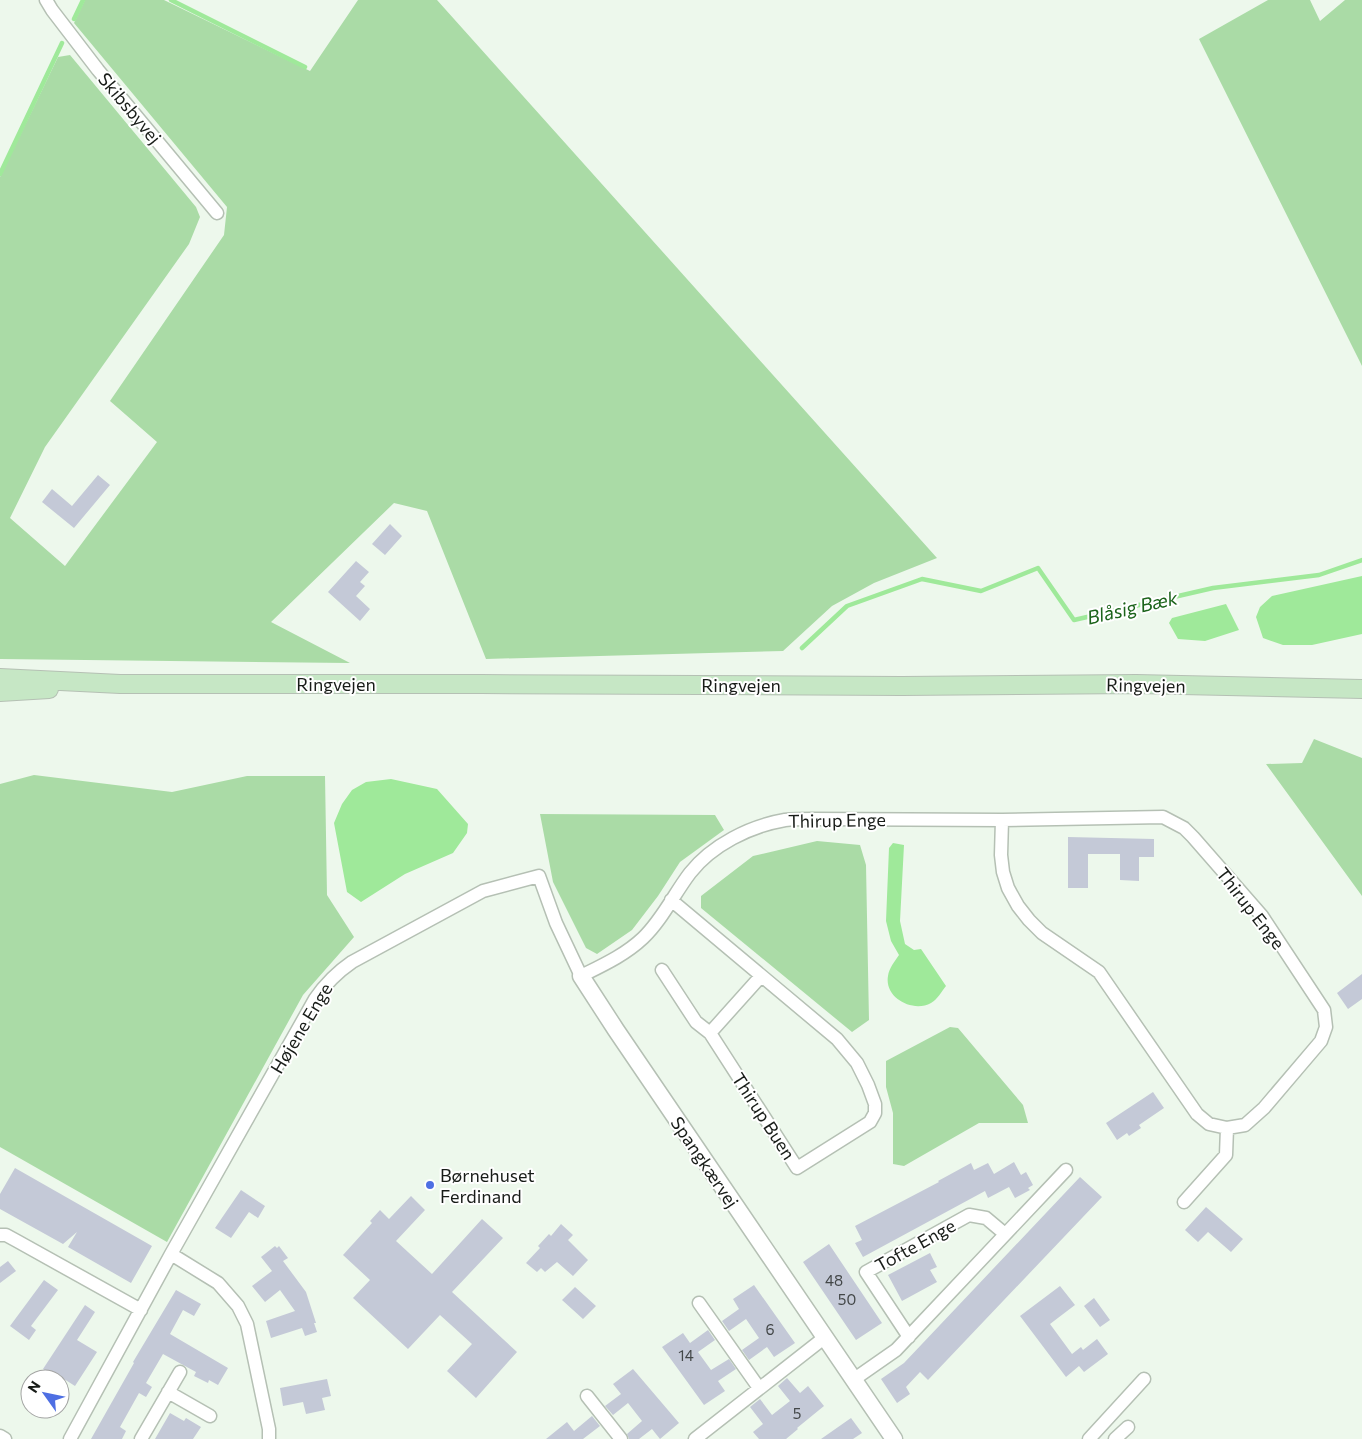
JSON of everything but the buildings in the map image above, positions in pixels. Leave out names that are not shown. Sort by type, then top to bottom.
[{"type":"main road","name":"Ringvejen","points":[[0,678],[120,684],[911,686],[1136,684],[1362,689]]},
{"type":"main road","name":"Ringvejen","points":[[0,692],[120,684]]},
{"type":"street","name":"Skibsbyvej","points":[[46,0],[98,70],[218,213]]},
{"type":"street","name":"Thirup Enge","points":[[581,976],[618,957],[644,937],[691,871],[715,850],[737,836],[760,826],[777,822],[812,819],[1002,820],[1163,817],[1188,832],[1262,916],[1324,1010],[1326,1027],[1321,1041],[1264,1108],[1246,1125],[1227,1128]]},
{"type":"street","points":[[1002,820],[1001,855],[1003,872],[1008,888],[1018,906],[1042,933],[1099,972],[1197,1114],[1209,1124],[1227,1128],[1226,1155],[1184,1202]]},
{"type":"street","name":"Spangkærvej","points":[[539,876],[556,923],[581,976],[891,1438]]},
{"type":"street","name":"Højene Enge","points":[[70,1439],[171,1254],[315,999],[326,983],[337,972],[352,962],[483,892],[539,876]]},
{"type":"street","points":[[671,900],[761,976],[710,1033]]},
{"type":"street","name":"Thirup Buen","points":[[662,970],[696,1022],[710,1033],[797,1168],[870,1122],[875,1112],[875,1104],[857,1063],[837,1039],[761,976]]},
{"type":"street","points":[[853,1380],[896,1350],[1066,1170]]},
{"type":"street","name":"Tofte Enge","points":[[909,1337],[866,1272],[969,1215],[986,1218],[1005,1234]]},
{"type":"street","points":[[0,1236],[6,1235],[141,1310]]},
{"type":"street","points":[[171,1254],[218,1284],[238,1306],[247,1324],[269,1429],[269,1439]]},
{"type":"street","points":[[700,1303],[759,1388]]},
{"type":"street","points":[[695,1439],[824,1338]]},
{"type":"street","points":[[141,1439],[180,1372]]},
{"type":"street","points":[[1089,1439],[1144,1379]]},
{"type":"street","points":[[168,1392],[210,1416]]},
{"type":"street","points":[[587,1396],[621,1439]]},
{"type":"street","points":[[1115,1439],[1128,1427]]},
{"type":"street","points":[[0,1436],[5,1439]]},
{"type":"shaded area","points":[[85,0],[164,0],[310,71],[358,0],[437,0],[937,558],[874,583],[832,606],[783,651],[486,659],[427,511],[394,503],[271,622],[350,663],[0,659],[0,177],[58,57],[70,55],[196,207],[200,217],[189,244],[45,447],[10,518],[65,566],[157,442],[110,401],[224,235],[227,207],[74,23]]},
{"type":"shaded area","points":[[1268,0],[1310,0],[1320,21],[1345,0],[1362,0],[1362,366],[1199,39]]},
{"type":"shaded area","points":[[1362,576],[1362,634],[1312,645],[1283,645],[1263,638],[1256,617],[1260,607],[1272,596]]},
{"type":"shaded area","points":[[1226,604],[1239,630],[1205,641],[1178,639],[1169,623],[1172,618]]},
{"type":"shaded area","points":[[1314,739],[1362,758],[1362,896],[1266,764],[1302,763]]},
{"type":"shaded area","points":[[34,775],[172,792],[247,776],[325,776],[327,895],[354,937],[303,995],[167,1242],[0,1147],[0,784]]},
{"type":"shaded area","points":[[391,779],[437,789],[468,824],[467,833],[453,853],[405,874],[361,902],[347,892],[334,823],[342,804],[352,790],[366,782]]},
{"type":"shaded area","points":[[540,814],[715,815],[724,830],[680,862],[658,896],[632,930],[597,954],[586,948],[553,882]]},
{"type":"shaded area","points":[[817,841],[860,845],[866,865],[869,1020],[852,1032],[701,908],[701,896],[753,856]]},
{"type":"shaded area","points":[[893,843],[904,845],[900,921],[905,944],[914,950],[921,949],[946,986],[935,1000],[924,1006],[908,1005],[901,1001],[895,997],[888,984],[890,970],[899,955],[891,941],[886,921],[889,848]]},
{"type":"shaded area","points":[[950,1027],[958,1028],[1023,1105],[1028,1123],[979,1123],[904,1166],[893,1164],[893,1113],[886,1087],[886,1061]]},
{"type":"waterway","points":[[74,19],[83,0]]},
{"type":"waterway","points":[[171,0],[305,67]]},
{"type":"waterway","points":[[0,174],[62,43]]},
{"type":"waterway","name":"Blåsig Bæk","points":[[802,648],[847,606],[922,579],[981,591],[1038,568],[1074,620],[1213,588],[1319,575],[1362,560]]},
{"type":"place","name":"Børnehuset Ferdinand","points":[[430,1185]]}]
